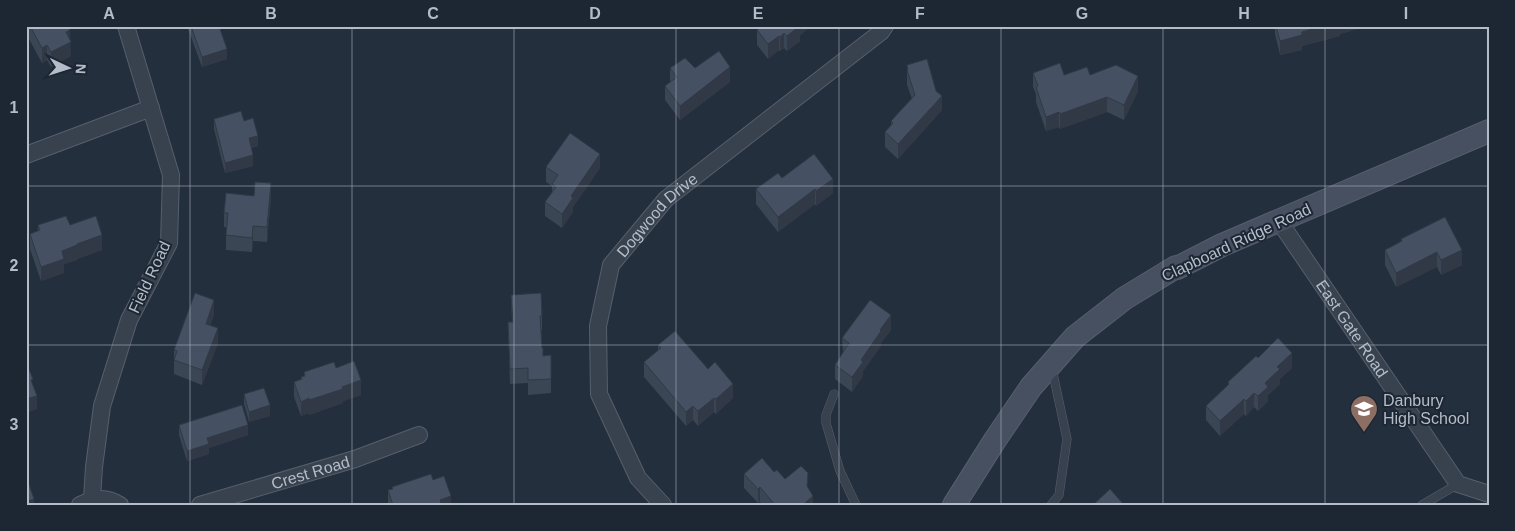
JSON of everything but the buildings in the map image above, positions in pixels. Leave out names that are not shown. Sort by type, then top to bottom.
[{"type":"main road","name":"Clapboard Ridge Road","points":[[954,505],[1031,387],[1075,337],[1125,298],[1176,267],[1489,131]]},
{"type":"street","name":"Field Road","points":[[120,505],[106,499],[86,502],[94,467],[102,406],[129,320],[169,243],[171,175],[126,26]]},
{"type":"street","name":"Dogwood Drive","points":[[663,505],[638,478],[599,394],[598,326],[611,265],[666,199],[828,74],[886,26]]},
{"type":"street","points":[[26,155],[151,108]]},
{"type":"street","name":"East Gate Road","points":[[1279,221],[1458,484]]},
{"type":"street","name":"Crest Road","points":[[200,505],[355,459],[419,435]]},
{"type":"street","points":[[1458,484],[1489,494]]},
{"type":"lane","points":[[1051,505],[1059,495],[1066,439],[1052,364]]},
{"type":"lane","points":[[834,394],[827,410],[826,423],[840,471],[856,505]]},
{"type":"lane","points":[[1422,505],[1458,484]]},
{"type":"place","name":"Danbury High School","points":[[1364,433]]}]
